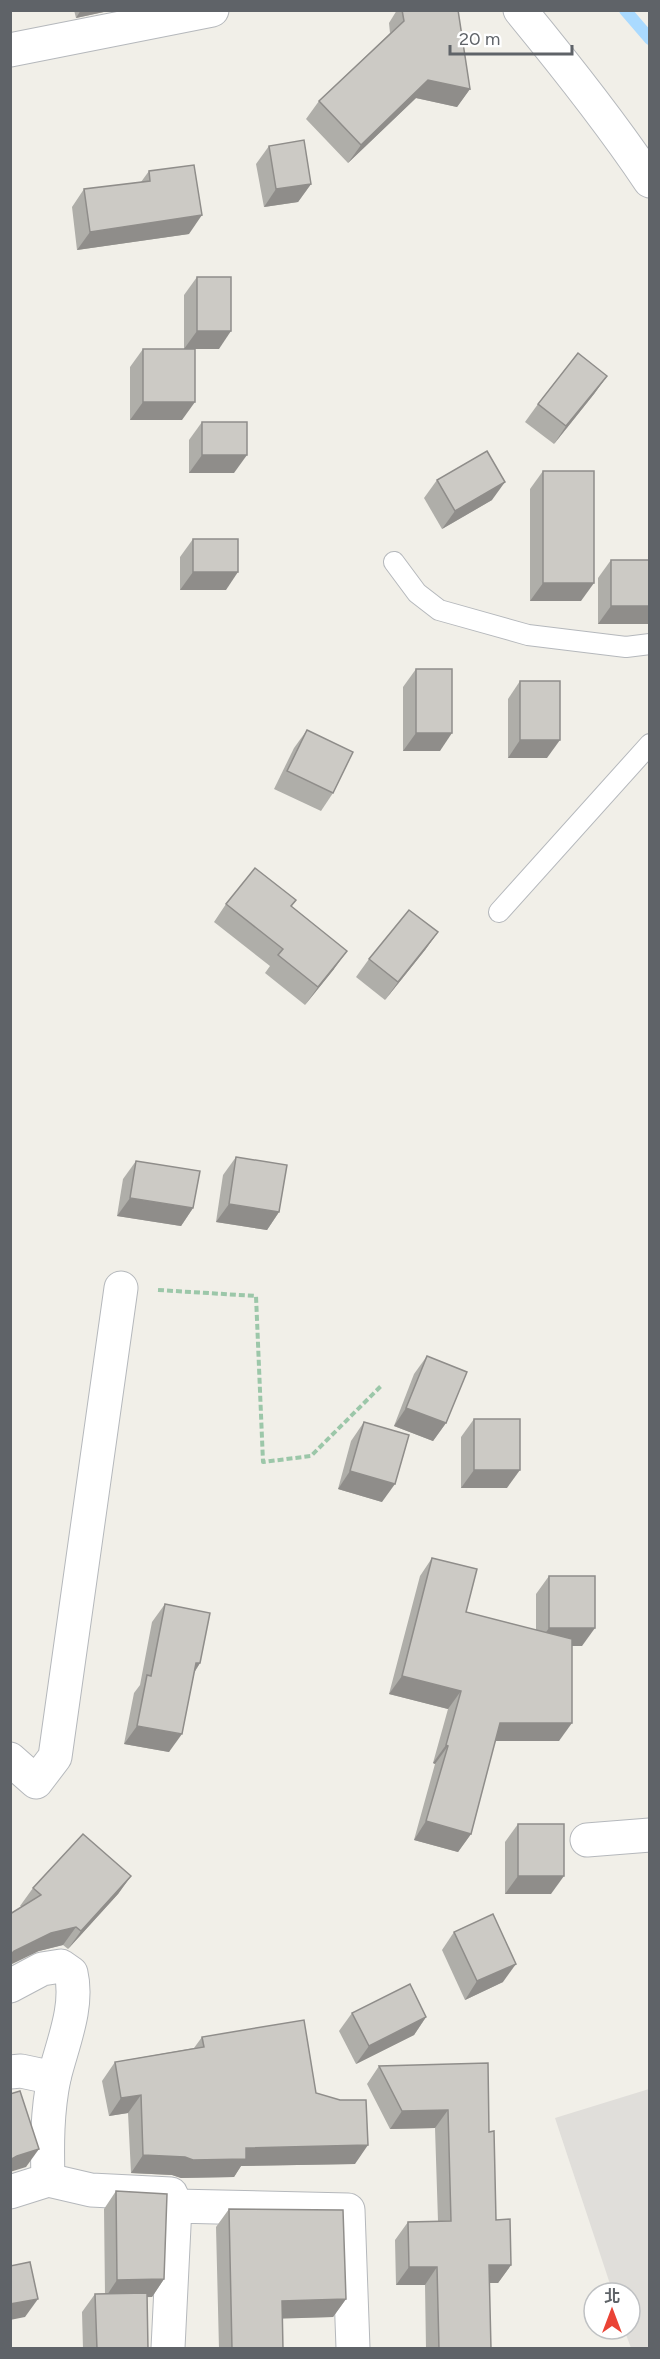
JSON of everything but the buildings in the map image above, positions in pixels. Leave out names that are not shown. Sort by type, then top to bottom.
[{"type":"street","points":[[10,50],[212,10]]},
{"type":"street","points":[[520,10],[575,77],[650,181]]},
{"type":"street","points":[[10,1759],[36,1782],[55,1757],[121,1288]]},
{"type":"street","points":[[587,1839],[650,1835]]},
{"type":"street","points":[[10,1986],[42,1969],[61,1966],[71,1973],[74,1985],[72,2003],[48,2105],[48,2180]]},
{"type":"street","points":[[10,2072],[21,2071],[54,2078]]},
{"type":"street","points":[[10,2192],[48,2180],[91,2190],[171,2194],[175,2206],[168,2349]]},
{"type":"street","points":[[175,2206],[348,2210],[353,2349]]},
{"type":"lane","points":[[394,562],[417,593],[439,610],[528,634],[626,647],[650,644]]},
{"type":"lane","points":[[499,912],[650,744]]},
{"type":"path","points":[[121,1288],[256,1296],[263,1462],[312,1456],[382,1385]]},
{"type":"shaded area","points":[[649,2089],[649,2348],[631,2348],[628,2341],[642,2341],[642,2281],[609,2281],[555,2118]]},
{"type":"waterway","points":[[625,10],[650,39]]}]
